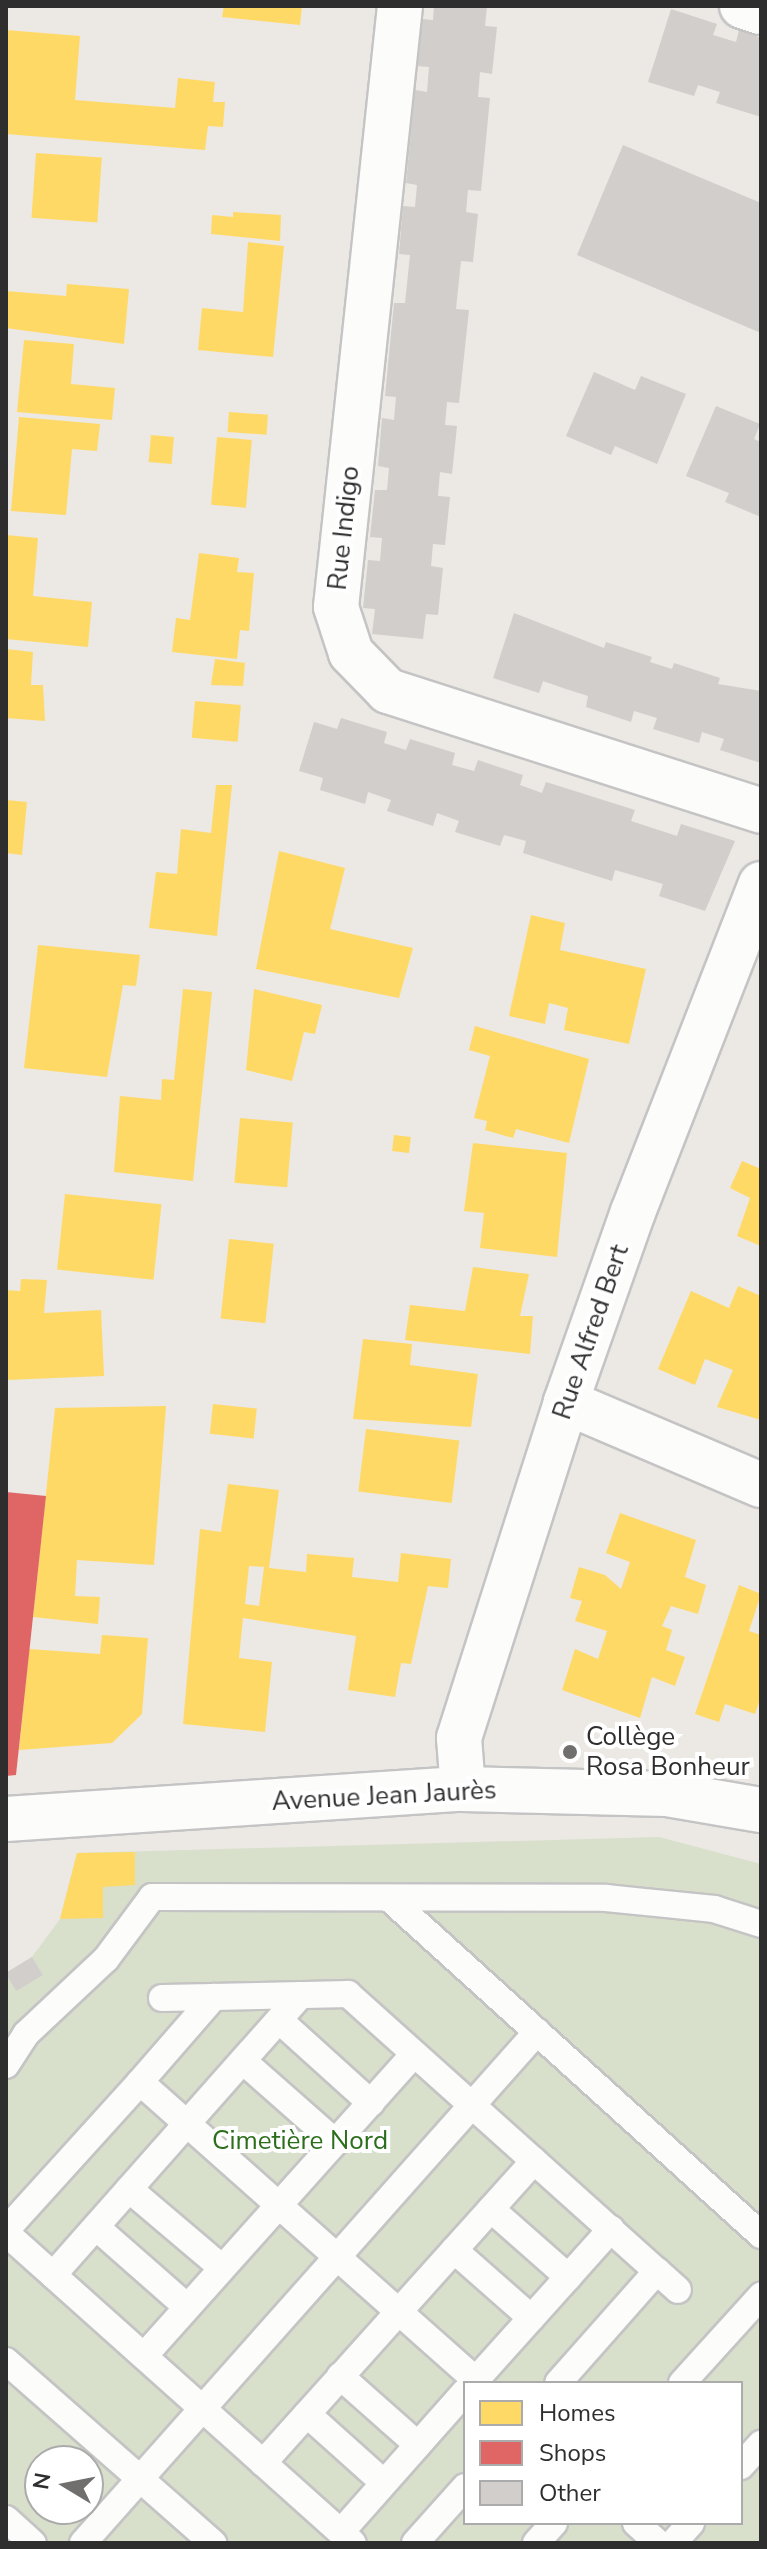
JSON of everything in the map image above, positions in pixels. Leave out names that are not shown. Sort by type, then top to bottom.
[{"type":"street","name":"Rue Indigo","points":[[400,6],[336,607],[351,653],[388,691],[761,811]]},
{"type":"street","points":[[742,6],[761,12]]},
{"type":"street","name":"Rue Alfred Bert","points":[[463,1789],[459,1738],[566,1402],[633,1212],[761,884]]},
{"type":"street","points":[[566,1402],[761,1485]]},
{"type":"street","name":"Avenue Jean Jaurès","points":[[6,1819],[463,1789],[667,1794],[761,1810]]},
{"type":"lane","points":[[6,2065],[26,2034],[106,1959],[152,1897],[660,1901],[714,1909],[761,1924]]},
{"type":"lane","points":[[389,1898],[761,2235]]},
{"type":"lane","points":[[162,1998],[348,1994],[678,2290]]},
{"type":"lane","points":[[53,2275],[301,1995]]},
{"type":"lane","points":[[214,1997],[6,2232],[347,2537],[384,2483],[463,2395]]},
{"type":"lane","points":[[279,2020],[371,2103]]},
{"type":"lane","points":[[83,2543],[138,2477],[338,2258],[537,2032]]},
{"type":"lane","points":[[144,2356],[414,2054]]},
{"type":"lane","points":[[243,2061],[335,2142]]},
{"type":"lane","points":[[140,2082],[399,2311],[470,2381]]},
{"type":"lane","points":[[263,2463],[534,2161]]},
{"type":"lane","points":[[129,2189],[222,2268]]},
{"type":"lane","points":[[491,2209],[568,2277]]},
{"type":"lane","points":[[96,2227],[187,2307]]},
{"type":"lane","points":[[476,2381],[611,2229]]},
{"type":"lane","points":[[454,2250],[531,2318]]},
{"type":"lane","points":[[560,2381],[657,2271]]},
{"type":"lane","points":[[684,2381],[761,2296]]},
{"type":"lane","points":[[6,2361],[213,2543]]},
{"type":"lane","points":[[340,2376],[418,2445]]},
{"type":"lane","points":[[307,2414],[384,2483]]},
{"type":"lane","points":[[743,2464],[761,2444]]},
{"type":"lane","points":[[415,2543],[463,2489]]},
{"type":"lane","points":[[6,2519],[33,2543]]},
{"type":"lane","points":[[536,2543],[552,2525]]},
{"type":"lane","points":[[638,2525],[658,2543]]},
{"type":"lane","points":[[673,2543],[689,2525]]},
{"type":"green space","name":"Cimetière Nord","points":[[659,1837],[761,1864],[761,2543],[6,2543],[6,1974],[32,1957],[60,1919],[77,1853]]},
{"type":"building: Homes","points":[[224,6],[302,6],[300,25],[222,17]]},
{"type":"building: Homes","points":[[6,30],[80,36],[75,100],[175,108],[178,78],[215,82],[213,102],[225,102],[223,127],[208,126],[205,150],[6,134]]},
{"type":"building: Homes","points":[[36,153],[102,158],[97,222],[31,218]]},
{"type":"building: Homes","points":[[233,212],[281,215],[280,241],[211,234],[212,215],[233,217]]},
{"type":"building: Homes","points":[[248,242],[284,246],[273,357],[198,350],[202,308],[243,312]]},
{"type":"building: Homes","points":[[67,284],[129,289],[124,344],[6,328],[6,291],[66,296]]},
{"type":"building: Homes","points":[[24,340],[74,344],[71,384],[115,388],[112,420],[17,412]]},
{"type":"building: Homes","points":[[229,412],[268,415],[267,435],[228,432]]},
{"type":"building: Homes","points":[[19,417],[100,424],[97,451],[72,449],[66,515],[11,511]]},
{"type":"building: Homes","points":[[151,435],[174,437],[172,464],[149,462]]},
{"type":"building: Homes","points":[[217,437],[252,440],[246,508],[211,505]]},
{"type":"building: Homes","points":[[6,535],[38,538],[33,596],[92,602],[88,647],[6,639]]},
{"type":"building: Homes","points":[[199,553],[239,558],[237,572],[254,573],[249,631],[240,630],[237,659],[172,652],[176,618],[190,620]]},
{"type":"building: Homes","points":[[6,649],[33,652],[31,685],[43,685],[45,721],[6,718]]},
{"type":"building: Homes","points":[[215,659],[245,663],[243,686],[211,685]]},
{"type":"building: Homes","points":[[195,701],[241,705],[238,742],[192,738]]},
{"type":"building: Homes","points":[[216,785],[232,785],[217,936],[149,928],[156,872],[177,874],[181,829],[211,833]]},
{"type":"building: Homes","points":[[6,800],[27,802],[22,855],[6,853]]},
{"type":"building: Homes","points":[[279,851],[345,868],[330,929],[413,948],[399,998],[256,969]]},
{"type":"building: Homes","points":[[531,915],[565,923],[560,950],[646,969],[629,1044],[564,1030],[568,1008],[549,1003],[545,1024],[509,1016]]},
{"type":"building: Homes","points":[[38,945],[140,955],[136,986],[123,985],[107,1077],[24,1068]]},
{"type":"building: Homes","points":[[183,989],[212,992],[193,1181],[114,1172],[120,1096],[161,1100],[162,1079],[174,1080]]},
{"type":"building: Homes","points":[[254,989],[322,1005],[315,1034],[304,1032],[292,1081],[246,1070]]},
{"type":"building: Homes","points":[[475,1026],[589,1059],[569,1143],[516,1129],[513,1138],[485,1130],[487,1121],[474,1118],[490,1056],[469,1050]]},
{"type":"building: Homes","points":[[240,1118],[293,1123],[287,1187],[234,1183]]},
{"type":"building: Homes","points":[[394,1135],[411,1137],[409,1153],[392,1151]]},
{"type":"building: Homes","points":[[473,1143],[567,1153],[557,1257],[480,1248],[484,1213],[464,1211]]},
{"type":"building: Homes","points":[[742,1161],[761,1169],[761,1246],[737,1236],[750,1198],[730,1188]]},
{"type":"building: Homes","points":[[65,1194],[161,1204],[154,1280],[57,1270]]},
{"type":"building: Homes","points":[[229,1239],[274,1244],[265,1323],[221,1319]]},
{"type":"building: Homes","points":[[473,1267],[529,1274],[520,1316],[533,1316],[530,1354],[405,1340],[410,1305],[465,1311]]},
{"type":"building: Homes","points":[[21,1279],[47,1280],[44,1313],[101,1310],[104,1376],[6,1380],[6,1290],[20,1291]]},
{"type":"building: Homes","points":[[738,1286],[761,1296],[761,1420],[717,1407],[733,1370],[705,1359],[695,1385],[658,1369],[691,1291],[729,1308]]},
{"type":"building: Homes","points":[[363,1339],[412,1344],[410,1365],[478,1374],[471,1427],[353,1419]]},
{"type":"building: Homes","points":[[213,1404],[257,1409],[254,1438],[210,1434]]},
{"type":"building: Homes","points":[[166,1406],[154,1565],[77,1560],[75,1596],[100,1597],[98,1624],[33,1617],[55,1408]]},
{"type":"building: Homes","points":[[366,1429],[459,1440],[452,1503],[358,1492]]},
{"type":"building: Homes","points":[[228,1484],[279,1490],[269,1568],[306,1572],[307,1554],[354,1558],[352,1577],[398,1582],[401,1553],[451,1559],[448,1588],[428,1586],[411,1664],[401,1663],[395,1697],[348,1690],[356,1636],[243,1618],[239,1658],[272,1662],[265,1732],[183,1724],[200,1529],[221,1532]],"holes":[[[249,1566],[264,1567],[259,1606],[245,1604]]]},
{"type":"building: Homes","points":[[620,1513],[696,1540],[685,1577],[706,1585],[698,1614],[671,1606],[662,1626],[672,1630],[666,1650],[685,1657],[675,1686],[652,1677],[640,1718],[562,1690],[575,1649],[598,1659],[607,1631],[575,1621],[582,1601],[570,1598],[579,1567],[605,1575],[621,1589],[630,1562],[606,1553]]},
{"type":"building: Homes","points":[[739,1585],[761,1594],[749,1631],[761,1635],[761,1696],[755,1714],[725,1704],[719,1722],[695,1714]]},
{"type":"building: Homes","points":[[102,1635],[148,1638],[142,1714],[112,1743],[19,1750],[29,1649],[100,1654]]},
{"type":"building: Homes","points":[[135,1852],[135,1885],[103,1887],[103,1918],[60,1919],[77,1853]]},
{"type":"building: Shops","points":[[6,1492],[46,1496],[16,1775],[6,1776]]},
{"type":"building: Other","points":[[434,6],[487,6],[485,26],[497,27],[492,74],[480,72],[478,97],[490,98],[481,191],[468,190],[466,212],[478,214],[473,262],[461,261],[456,309],[469,310],[459,403],[447,402],[445,425],[457,426],[452,474],[440,472],[438,496],[450,497],[445,545],[433,544],[431,566],[443,568],[438,615],[426,614],[423,639],[372,634],[375,609],[363,608],[368,560],[380,561],[382,538],[370,537],[375,490],[387,490],[389,468],[378,466],[382,418],[394,420],[396,397],[385,396],[394,303],[405,303],[410,255],[399,254],[403,206],[415,207],[417,185],[406,183],[415,90],[427,92],[429,67],[417,66],[422,19],[433,20]]},
{"type":"building: Other","points":[[671,9],[717,24],[713,35],[736,42],[739,30],[761,38],[761,117],[716,103],[720,92],[698,85],[694,96],[648,82]]},
{"type":"building: Other","points":[[623,145],[761,203],[761,333],[577,255]]},
{"type":"building: Other","points":[[594,372],[635,390],[641,376],[686,394],[657,464],[615,446],[611,455],[566,436]]},
{"type":"building: Other","points":[[716,406],[760,424],[754,439],[761,442],[761,517],[725,502],[729,493],[686,476]]},
{"type":"building: Other","points":[[514,613],[604,648],[606,642],[652,657],[650,662],[672,669],[674,663],[720,678],[718,684],[761,691],[761,763],[720,750],[724,739],[702,732],[699,743],[653,729],[657,718],[634,711],[631,722],[586,707],[588,696],[543,681],[539,693],[493,678]]},
{"type":"building: Other","points":[[341,718],[387,732],[384,743],[406,750],[410,739],[455,753],[452,765],[474,771],[478,760],[523,775],[520,785],[542,793],[546,782],[635,810],[631,821],[677,836],[681,824],[735,841],[705,911],[659,896],[663,884],[615,870],[612,881],[523,853],[526,841],[504,835],[500,846],[455,832],[459,821],[437,813],[433,826],[387,811],[391,800],[368,792],[365,804],[320,790],[323,778],[299,771],[314,722],[337,729]]},
{"type":"building: Other","points":[[32,1957],[43,1975],[16,1991],[6,1973]]},
{"type":"place","name":"Collège Rosa Bonheur","points":[[570,1752]]}]
